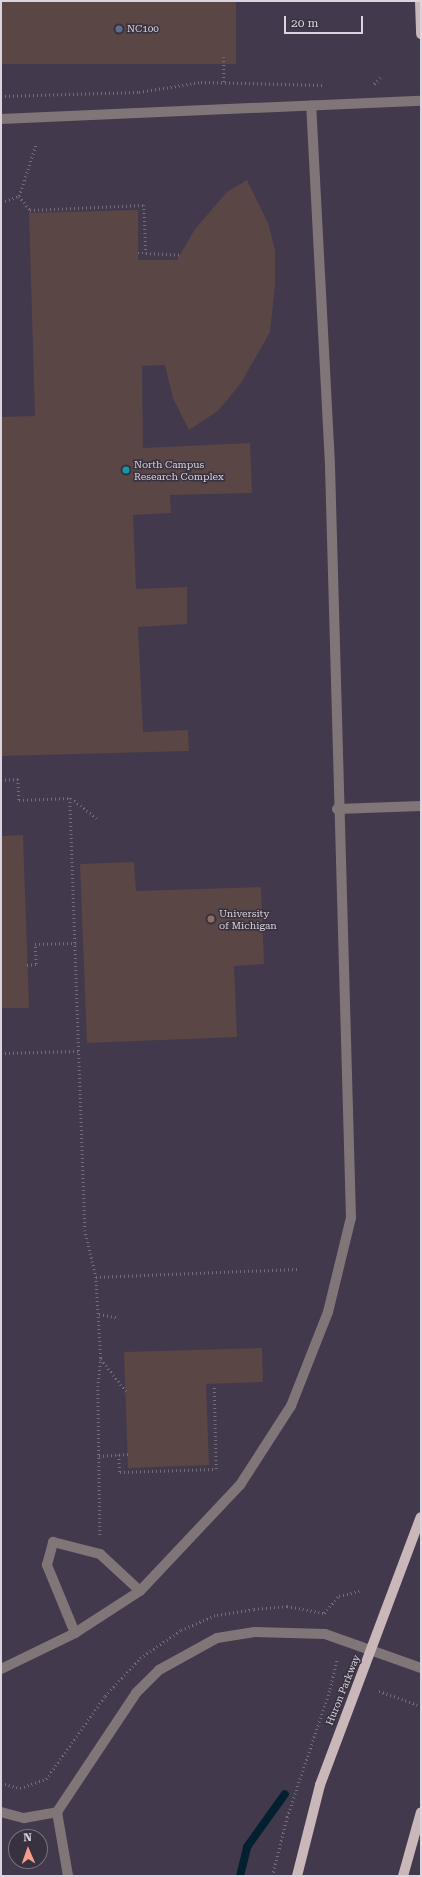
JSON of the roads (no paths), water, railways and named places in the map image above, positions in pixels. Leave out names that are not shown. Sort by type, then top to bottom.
[{"type":"main road","points":[[420,1],[421,34]]},
{"type":"main road","name":"Huron Parkway","points":[[297,1876],[320,1785],[421,1517]]},
{"type":"main road","points":[[403,1876],[421,1812]]},
{"type":"street","points":[[1,119],[421,100]]},
{"type":"street","points":[[1,1669],[75,1632],[140,1591],[240,1485],[291,1406],[328,1312],[352,1218],[337,809],[330,465],[311,106]]},
{"type":"street","points":[[337,809],[421,806]]},
{"type":"street","points":[[75,1632],[47,1565],[53,1542],[100,1554],[140,1591]]},
{"type":"street","points":[[68,1876],[57,1812],[136,1693],[159,1670],[181,1655],[217,1638],[255,1632],[326,1634],[421,1668]]},
{"type":"street","points":[[1,1812],[24,1818],[57,1812]]},
{"type":"waterway","points":[[240,1876],[247,1847],[285,1794]]},
{"type":"place","name":"NC100","points":[[119,29]]},
{"type":"place","name":"North Campus Research Complex","points":[[126,470]]},
{"type":"place","name":"University of Michigan","points":[[211,919]]}]
